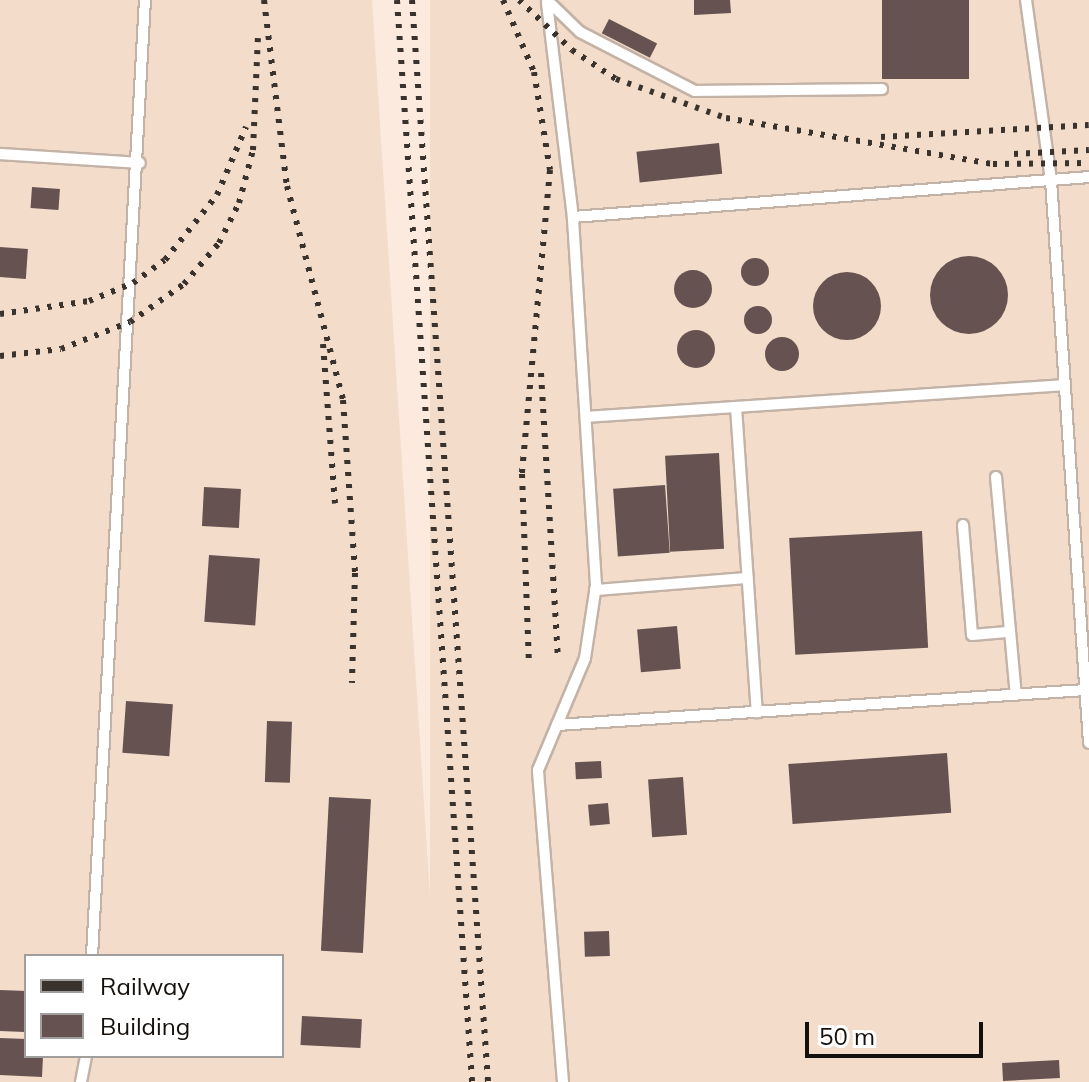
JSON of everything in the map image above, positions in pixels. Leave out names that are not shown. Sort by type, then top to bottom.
[{"type":"lane","points":[[92,954],[140,163],[145,0]]},
{"type":"lane","points":[[1026,0],[1051,180],[1089,743]]},
{"type":"lane","points":[[547,2],[580,32],[695,91],[882,89]]},
{"type":"lane","points":[[547,2],[573,217],[595,590],[585,658],[538,770],[563,1082]]},
{"type":"lane","points":[[0,154],[140,163]]},
{"type":"lane","points":[[573,217],[1089,177]]},
{"type":"lane","points":[[586,417],[1065,385]]},
{"type":"lane","points":[[736,407],[757,712]]},
{"type":"lane","points":[[996,477],[1016,695]]},
{"type":"lane","points":[[963,525],[972,635],[1010,632]]},
{"type":"lane","points":[[595,590],[748,578]]},
{"type":"lane","points":[[557,725],[1085,690]]},
{"type":"lane","points":[[81,1082],[86,1058]]},
{"type":"shaded area","points":[[0,0],[372,0],[442,1082],[0,1082]]},
{"type":"shaded area","points":[[430,0],[1089,0],[1089,1082],[430,1082]]},
{"type":"building","points":[[694,0],[730,0],[731,13],[694,15]]},
{"type":"building","points":[[882,0],[969,0],[969,79],[882,79]]},
{"type":"building","points":[[609,19],[657,44],[650,58],[602,33]]},
{"type":"building","points":[[719,143],[722,174],[640,183],[636,152]]},
{"type":"building","points":[[32,187],[60,189],[58,210],[31,208]]},
{"type":"building","points":[[0,247],[28,249],[26,279],[0,277]]},
{"type":"building","points":[[969,256],[984,259],[1001,273],[1008,295],[1005,310],[991,327],[969,334],[954,331],[937,317],[930,295],[933,280],[947,263]]},
{"type":"building","points":[[755,258],[765,262],[769,272],[765,282],[755,286],[745,282],[741,272],[745,262]]},
{"type":"building","points":[[693,270],[706,276],[712,289],[706,302],[693,308],[680,302],[674,289],[680,276]]},
{"type":"building","points":[[840,272],[854,272],[866,277],[876,287],[881,306],[876,325],[866,335],[854,340],[840,340],[828,335],[818,325],[813,313],[813,299],[818,287],[828,277]]},
{"type":"building","points":[[758,306],[768,310],[772,320],[768,330],[758,334],[748,330],[744,320],[748,310]]},
{"type":"building","points":[[696,330],[709,336],[715,349],[709,362],[696,368],[683,362],[677,349],[683,336]]},
{"type":"building","points":[[782,337],[794,342],[799,354],[794,366],[782,371],[770,366],[765,354],[770,342]]},
{"type":"building","points":[[719,453],[724,549],[670,552],[665,456]]},
{"type":"building","points":[[665,485],[670,553],[618,556],[613,489]]},
{"type":"building","points":[[204,487],[241,489],[239,528],[202,526]]},
{"type":"building","points":[[922,531],[928,648],[795,655],[789,538]]},
{"type":"building","points":[[209,555],[260,559],[255,625],[204,622]]},
{"type":"building","points":[[677,626],[681,669],[641,672],[637,629]]},
{"type":"building","points":[[126,701],[173,704],[169,756],[122,753]]},
{"type":"building","points":[[267,721],[292,722],[290,783],[265,782]]},
{"type":"building","points":[[947,753],[951,813],[793,824],[788,764]]},
{"type":"building","points":[[601,761],[602,778],[576,779],[575,762]]},
{"type":"building","points":[[683,777],[687,835],[652,837],[648,779]]},
{"type":"building","points":[[329,797],[371,799],[363,953],[321,951]]},
{"type":"building","points":[[608,803],[610,824],[590,826],[588,805]]},
{"type":"building","points":[[609,931],[610,956],[585,957],[584,932]]},
{"type":"building","points":[[0,990],[24,991],[24,1032],[0,1031]]},
{"type":"building","points":[[302,1016],[362,1019],[360,1048],[300,1045]]},
{"type":"building","points":[[0,1038],[24,1039],[24,1058],[43,1058],[42,1077],[0,1075]]},
{"type":"building","points":[[1059,1060],[1060,1078],[1003,1081],[1002,1063]]},
{"type":"railway","points":[[264,0],[287,186],[343,400],[355,573],[352,683]]},
{"type":"railway","points":[[397,0],[472,1082]]},
{"type":"railway","points":[[412,0],[488,1082]]},
{"type":"railway","points":[[503,0],[534,72],[550,170],[522,474],[529,662]]},
{"type":"railway","points":[[519,0],[572,50],[616,79],[726,118],[993,164],[1089,163]]},
{"type":"railway","points":[[0,356],[61,349],[130,322],[184,284],[219,243],[239,203],[253,150],[258,36]]},
{"type":"railway","points":[[881,137],[1089,125]]},
{"type":"railway","points":[[0,314],[89,301],[133,283],[165,260],[217,195],[246,127]]},
{"type":"railway","points":[[1014,154],[1089,150]]},
{"type":"railway","points":[[323,344],[335,504]]},
{"type":"railway","points":[[541,373],[558,658]]}]
